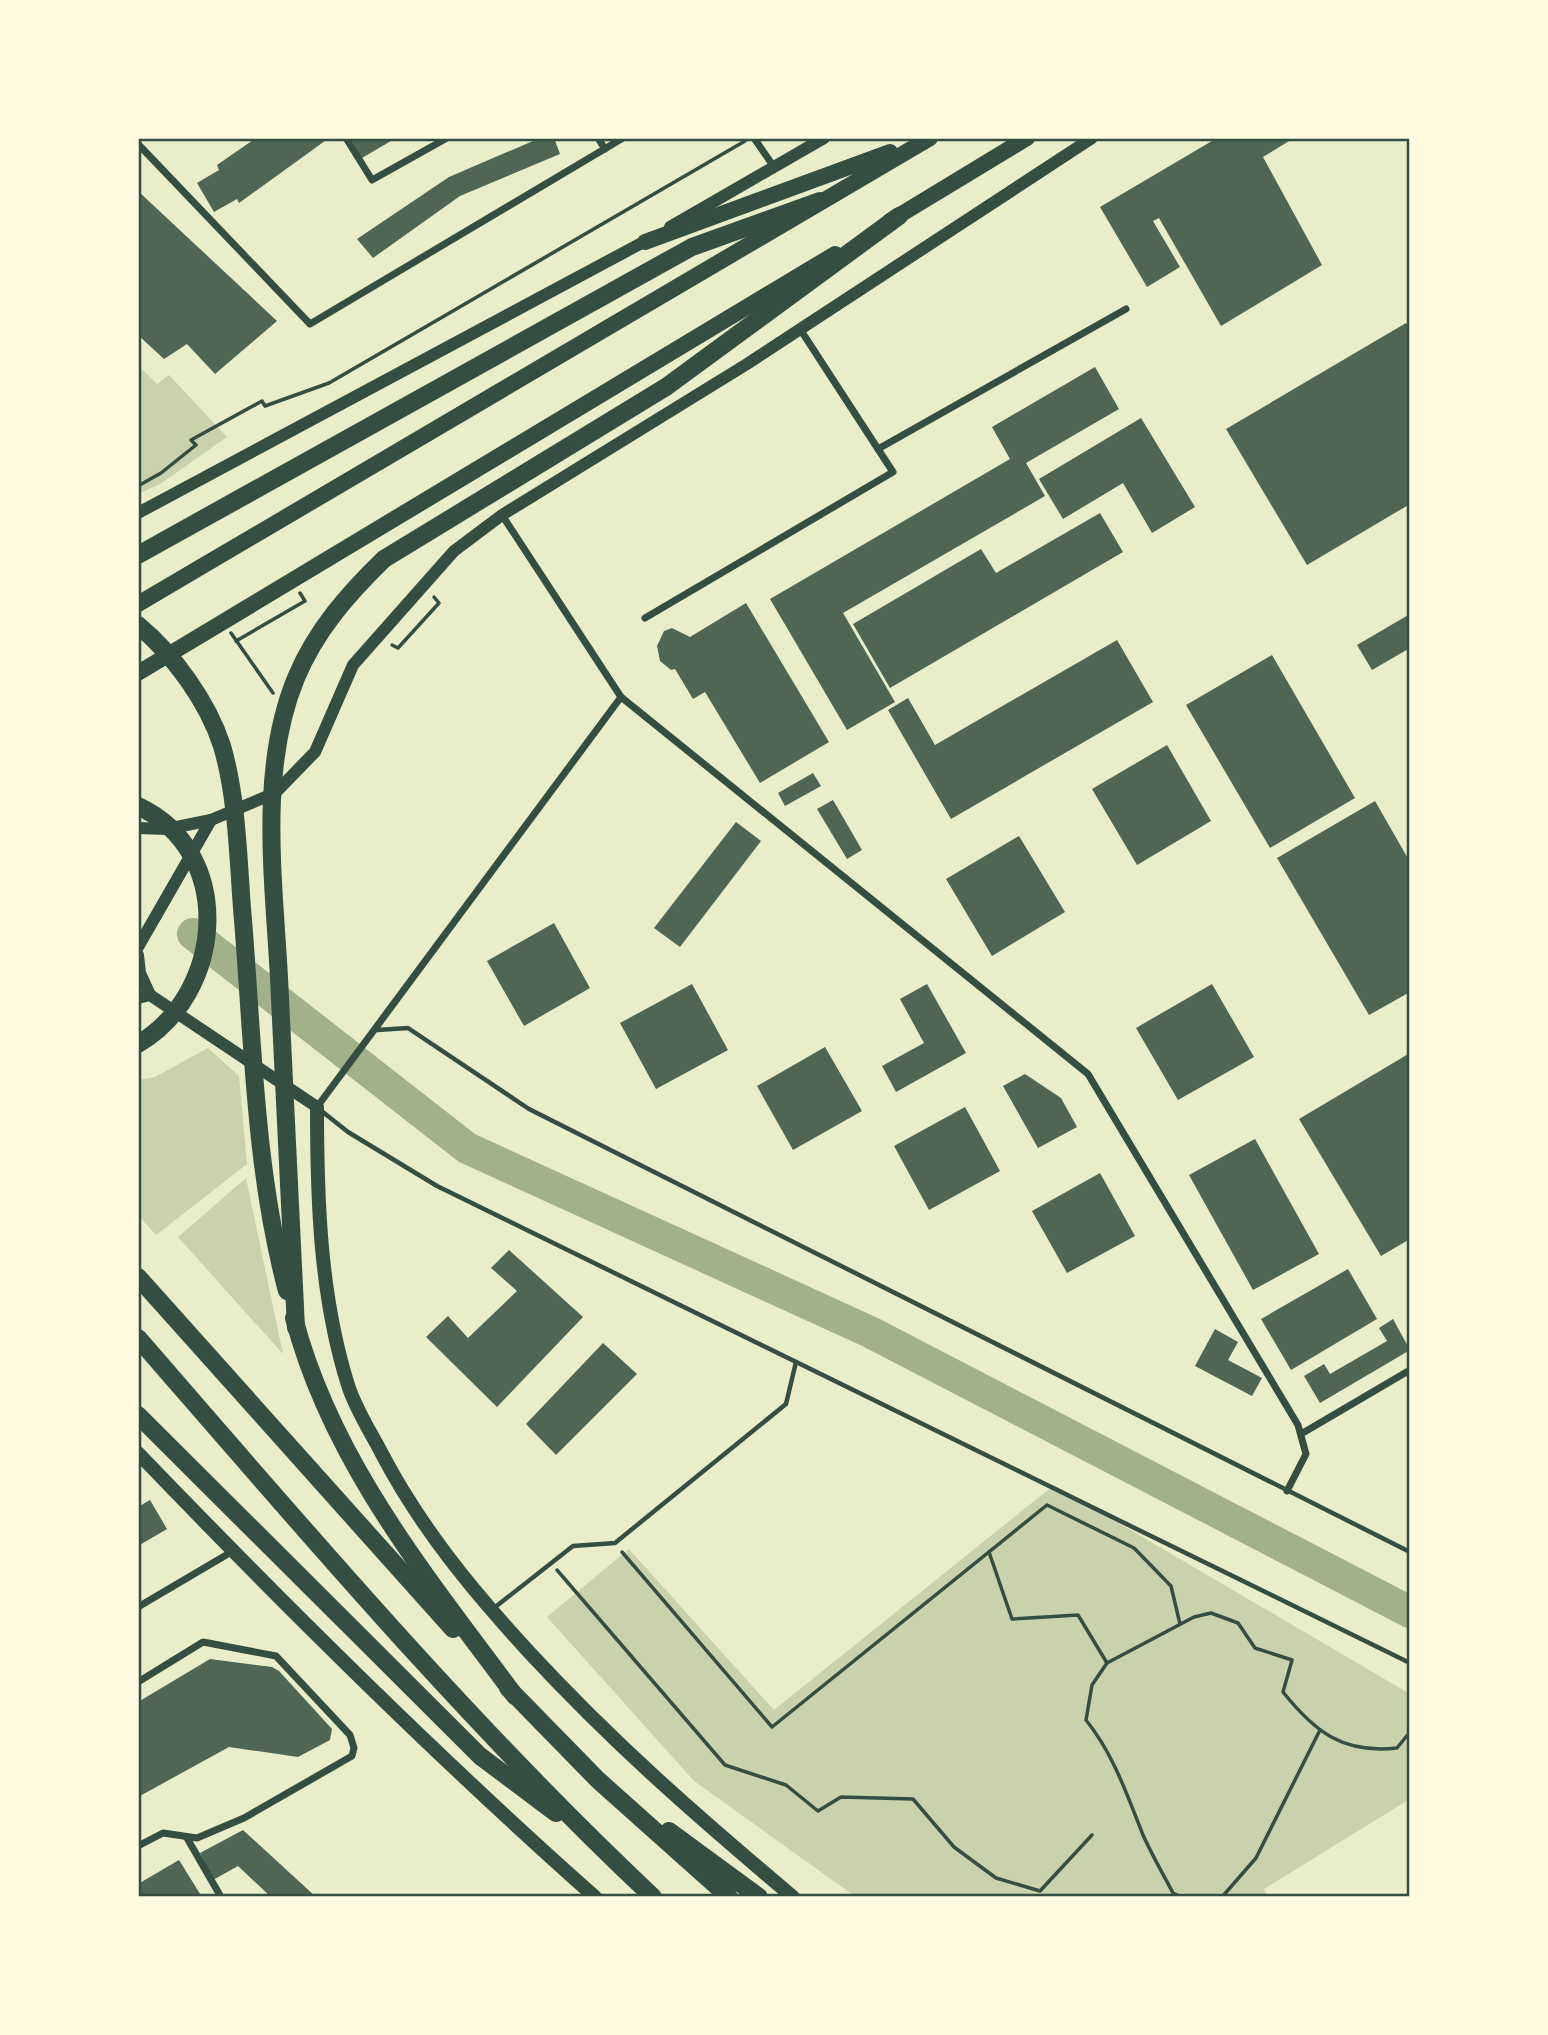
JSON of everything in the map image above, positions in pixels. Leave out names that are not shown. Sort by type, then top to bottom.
[{"type":"highway","points":[[138,604],[929,138]]},
{"type":"highway","points":[[645,242],[929,138]]},
{"type":"highway","points":[[138,673],[1027,138]]},
{"type":"highway","points":[[138,555],[692,247],[820,201]]},
{"type":"highway","points":[[296,1328],[272,826],[275,772],[296,679],[318,634],[349,592],[384,559],[666,387],[899,216]]},
{"type":"highway","points":[[138,625],[153,638],[183,675],[222,745],[237,841],[263,1160],[275,1249],[296,1328],[323,1404],[358,1476],[410,1553],[515,1696]]},
{"type":"highway","points":[[138,806],[149,811],[183,842],[203,881],[210,923],[201,967],[185,1001],[155,1034],[138,1044]]},
{"type":"highway","points":[[138,1277],[515,1696],[598,1780],[729,1897]]},
{"type":"highway","points":[[138,1338],[365,1600],[600,1847],[653,1897]]},
{"type":"highway","points":[[138,1415],[480,1756],[600,1847]]},
{"type":"highway","points":[[598,1780],[759,1897]]},
{"type":"main road","points":[[317,1107],[317,1164],[328,1314],[349,1389],[398,1485],[449,1561],[591,1719],[659,1784],[793,1897]]},
{"type":"main road","points":[[138,1453],[233,1551],[473,1786],[595,1897]]},
{"type":"street","points":[[346,138],[372,180],[447,138]]},
{"type":"street","points":[[598,138],[605,149]]},
{"type":"street","points":[[138,144],[310,324],[624,138]]},
{"type":"street","points":[[752,138],[774,167]]},
{"type":"street","points":[[138,513],[645,242],[824,138]]},
{"type":"street","points":[[138,828],[167,829],[211,820],[275,793],[315,752],[354,665],[454,551],[502,515],[800,328],[1092,138]]},
{"type":"street","points":[[878,449],[1126,309]]},
{"type":"street","points":[[645,618],[893,472],[800,328]]},
{"type":"street","points":[[502,515],[621,697],[1088,1074],[1301,1434],[1306,1454],[1287,1491]]},
{"type":"street","points":[[138,955],[144,997],[317,1107],[377,1030],[621,697]]},
{"type":"street","points":[[138,947],[211,820]]},
{"type":"street","points":[[1301,1434],[1410,1370]]},
{"type":"street","points":[[138,1607],[233,1551]]},
{"type":"street","points":[[138,1682],[203,1642],[276,1656],[350,1735],[354,1748],[352,1756],[244,1818],[197,1838],[163,1833],[138,1846]]},
{"type":"street","points":[[187,1838],[221,1897]]},
{"type":"lane","points":[[377,1030],[408,1028],[529,1109],[1410,1552]]},
{"type":"lane","points":[[317,1107],[348,1132],[437,1186],[1410,1663]]},
{"type":"lane","points":[[491,1610],[573,1546],[615,1543],[786,1404],[796,1362]]},
{"type":"path","points":[[138,486],[161,473],[196,445],[191,440],[262,401],[265,406],[329,383],[752,138]]},
{"type":"path","points":[[236,641],[305,601],[300,593]]},
{"type":"path","points":[[392,644],[398,648],[439,603],[432,599]]},
{"type":"path","points":[[615,1543],[772,1727],[1047,1504],[1134,1548],[1171,1586],[1180,1625]]},
{"type":"path","points":[[989,1552],[1012,1619],[1078,1615],[1107,1662]]},
{"type":"path","points":[[551,1563],[725,1765],[786,1786],[818,1811],[841,1797],[913,1799],[954,1847],[996,1878],[1040,1891]]},
{"type":"path","points":[[1181,1897],[1173,1893],[1144,1836],[1130,1796],[1101,1739],[1086,1720],[1092,1685],[1107,1662],[1180,1625],[1211,1613],[1238,1623],[1255,1648],[1292,1660],[1283,1692],[1304,1718],[1335,1741],[1373,1751],[1397,1748],[1410,1731]]},
{"type":"path","points":[[1222,1897],[1256,1858],[1320,1730]]},
{"type":"path","points":[[1035,1897],[1092,1835]]},
{"type":"green space","points":[[138,365],[157,384],[169,375],[227,437],[160,484],[138,494]]},
{"type":"green space","points":[[208,1048],[239,1076],[247,1164],[156,1235],[138,1215],[138,1080],[155,1077]]},
{"type":"green space","points":[[246,1178],[283,1354],[178,1237]]},
{"type":"green space","points":[[1054,1485],[1410,1694],[1410,1799],[1264,1889],[1268,1897],[856,1897],[694,1781],[547,1617],[629,1549],[774,1710]]},
{"type":"building","points":[[256,138],[329,138],[239,203],[237,199],[214,212],[197,183],[219,170],[217,165]]},
{"type":"building","points":[[350,138],[396,138],[362,158]]},
{"type":"building","points":[[540,138],[554,138],[560,154],[460,196],[373,258],[357,239],[449,177]]},
{"type":"building","points":[[1217,138],[1294,138],[1263,157],[1322,265],[1221,326],[1159,218],[1153,221],[1180,267],[1147,287],[1100,207]]},
{"type":"building","points":[[138,191],[277,321],[215,374],[187,344],[164,359],[138,335]]},
{"type":"building","points":[[1406,323],[1410,328],[1410,504],[1307,565],[1226,429]]},
{"type":"building","points":[[1095,367],[1119,409],[1026,463],[1045,496],[843,613],[895,702],[847,730],[770,599],[1010,459],[992,427]]},
{"type":"building","points":[[1141,418],[1195,507],[1152,533],[1123,483],[1063,519],[1039,479]]},
{"type":"building","points":[[1100,513],[1123,552],[890,688],[853,624],[981,549],[996,573]]},
{"type":"building","points":[[746,603],[829,742],[760,783],[705,692],[693,699],[675,669],[671,670],[660,661],[657,646],[664,631],[672,628],[690,637]]},
{"type":"building","points":[[1410,614],[1410,648],[1372,670],[1357,645]]},
{"type":"building","points":[[1117,640],[1153,702],[951,819],[888,710],[908,698],[935,745]]},
{"type":"building","points":[[1272,655],[1355,798],[1270,848],[1186,705]]},
{"type":"building","points":[[1167,745],[1211,821],[1137,865],[1092,789]]},
{"type":"building","points":[[813,773],[821,786],[785,806],[778,793]]},
{"type":"building","points":[[833,800],[862,850],[847,859],[817,809]]},
{"type":"building","points":[[1375,801],[1410,862],[1410,992],[1369,1015],[1277,858]]},
{"type":"building","points":[[736,822],[761,841],[680,947],[654,928]]},
{"type":"building","points":[[1019,836],[1065,912],[992,956],[946,879]]},
{"type":"building","points":[[554,923],[590,988],[524,1026],[487,961]]},
{"type":"building","points":[[692,984],[728,1050],[656,1089],[620,1023]]},
{"type":"building","points":[[927,984],[966,1053],[896,1092],[882,1066],[924,1043],[900,999]]},
{"type":"building","points":[[1212,984],[1254,1057],[1178,1100],[1136,1028]]},
{"type":"building","points":[[825,1047],[862,1111],[793,1150],[757,1086]]},
{"type":"building","points":[[1410,1053],[1410,1239],[1381,1256],[1299,1119]]},
{"type":"building","points":[[1025,1074],[1061,1098],[1077,1127],[1038,1148],[1003,1086]]},
{"type":"building","points":[[965,1107],[1000,1171],[929,1210],[894,1146]]},
{"type":"building","points":[[1255,1139],[1319,1254],[1253,1290],[1189,1175]]},
{"type":"building","points":[[1100,1173],[1135,1236],[1067,1273],[1032,1211]]},
{"type":"building","points":[[509,1250],[583,1317],[497,1407],[426,1337],[448,1316],[468,1338],[517,1291],[491,1268]]},
{"type":"building","points":[[1348,1269],[1377,1319],[1291,1370],[1261,1319]]},
{"type":"building","points":[[1393,1319],[1410,1350],[1320,1403],[1304,1376],[1324,1364],[1330,1374],[1387,1341],[1379,1328]]},
{"type":"building","points":[[1215,1329],[1238,1342],[1228,1360],[1262,1378],[1252,1396],[1195,1366]]},
{"type":"building","points":[[603,1343],[637,1374],[556,1455],[526,1424]]},
{"type":"building","points":[[150,1500],[167,1529],[138,1546],[138,1507]]},
{"type":"building","points":[[210,1659],[272,1667],[279,1671],[332,1729],[330,1740],[298,1757],[229,1747],[138,1797],[138,1702]]},
{"type":"building","points":[[243,1830],[316,1897],[271,1897],[238,1866],[213,1880],[200,1853]]},
{"type":"building","points":[[179,1860],[202,1897],[138,1897],[138,1884]]},
{"type":"waterway","points":[[193,934],[467,1148],[870,1332],[1410,1612]]}]
